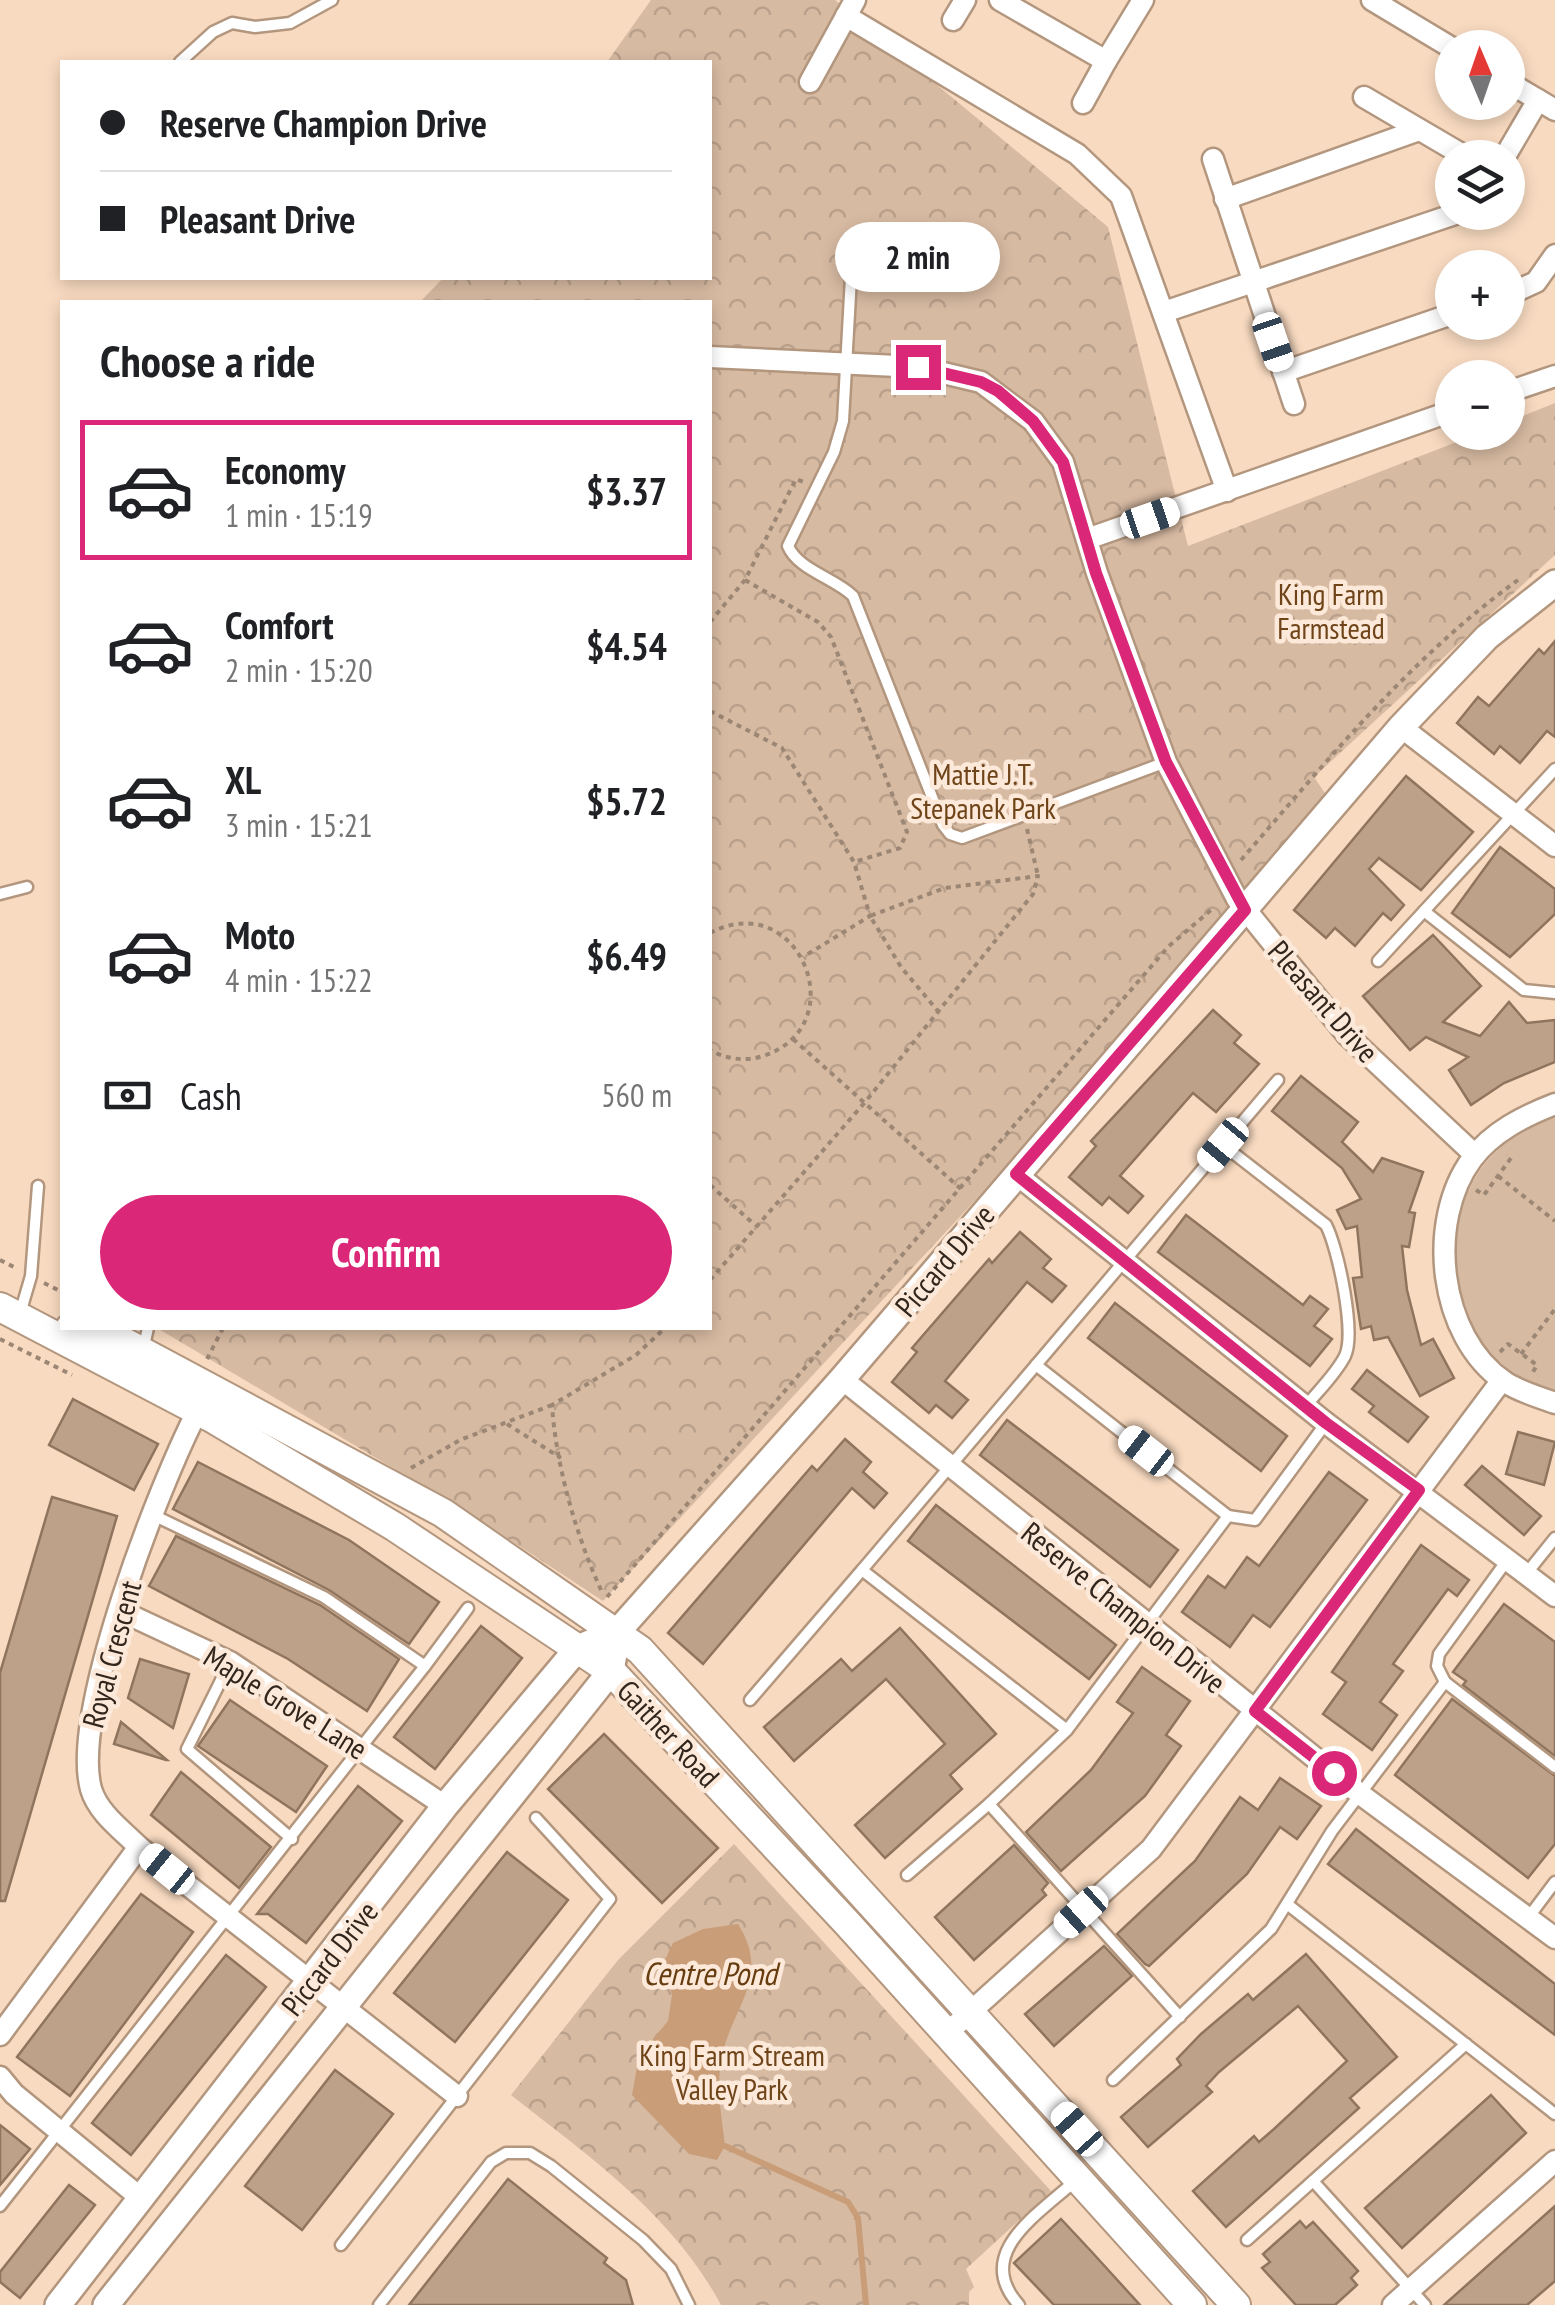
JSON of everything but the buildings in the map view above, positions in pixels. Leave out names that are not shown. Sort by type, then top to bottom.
[{"type":"main road","points":[[6,1321],[60,1326]]},
{"type":"main road","name":"Gaither Road","points":[[6,1321],[198,1410],[395,1527],[611,1671],[1192,2305]]},
{"type":"main road","name":"Gaither Road","points":[[81,1330],[146,1339],[598,1604],[618,1631],[1236,2305]]},
{"type":"street","points":[[952,20],[964,0]]},
{"type":"street","points":[[1000,0],[1106,61]]},
{"type":"street","points":[[1083,103],[1144,0]]},
{"type":"street","points":[[1372,0],[1435,38]]},
{"type":"street","points":[[810,82],[851,8],[1089,163],[1128,208],[1227,491]]},
{"type":"street","points":[[1519,140],[1547,105],[1525,92]]},
{"type":"street","points":[[1364,96],[1436,140]]},
{"type":"street","points":[[1226,199],[1419,130]]},
{"type":"street","points":[[1212,158],[1294,404]]},
{"type":"street","points":[[1164,312],[1435,221]]},
{"type":"street","points":[[1525,287],[1536,282],[1555,255]]},
{"type":"street","points":[[1284,372],[1435,320]]},
{"type":"street","name":"Pleasant Drive","points":[[712,358],[934,370],[981,382],[1014,402],[1063,462],[1166,762],[1245,910],[1347,1035],[1475,1155]]},
{"type":"street","points":[[1525,386],[1555,376]]},
{"type":"street","points":[[1087,539],[1435,418]]},
{"type":"street","name":"Piccard Drive","points":[[58,2305],[446,1806],[578,1648],[618,1631],[842,1379],[1401,727],[1486,637],[1555,583]]},
{"type":"street","points":[[1401,727],[1555,846]]},
{"type":"street","points":[[1555,1104],[1510,1126],[1475,1155],[1452,1200],[1444,1261],[1451,1303],[1464,1330],[1502,1380],[1555,1403]]},
{"type":"street","points":[[1016,1174],[1326,1423],[1555,1596]]},
{"type":"street","name":"Reserve Champion Drive","points":[[842,1379],[1360,1794],[1555,1938]]},
{"type":"street","points":[[946,2034],[1151,1849],[1502,1380]]},
{"type":"street","name":"Royal Crescent","points":[[198,1410],[151,1514],[92,1709],[86,1761],[92,1792],[107,1816],[139,1846],[457,2096]]},
{"type":"street","name":"Maple Grove Lane","points":[[120,1610],[230,1662],[446,1806]]},
{"type":"street","name":"Piccard Drive","points":[[106,2305],[611,1671],[618,1631]]},
{"type":"street","points":[[0,2035],[139,1846]]},
{"type":"street","points":[[0,2077],[142,2199]]},
{"type":"street","points":[[1393,2305],[1418,2297],[1555,2161]]},
{"type":"lane","points":[[182,60],[213,32],[232,23],[256,27],[290,24],[332,0]]},
{"type":"lane","points":[[851,277],[844,421],[834,452],[788,546],[797,560],[841,584],[853,596],[950,834],[962,838],[1166,762]]},
{"type":"lane","points":[[1378,961],[1555,769]]},
{"type":"lane","points":[[0,894],[27,888]]},
{"type":"lane","points":[[1424,911],[1524,990],[1555,994]]},
{"type":"lane","points":[[750,1700],[1278,1080]]},
{"type":"lane","points":[[1223,1145],[1326,1225],[1334,1241],[1349,1337],[1345,1356],[1306,1406]]},
{"type":"lane","points":[[6,1321],[31,1276],[38,1186]]},
{"type":"lane","points":[[1036,1365],[1228,1516],[1254,1520],[1326,1423]]},
{"type":"lane","points":[[151,1514],[324,1598],[425,1666]]},
{"type":"lane","points":[[907,1874],[1067,1730],[1228,1516]]},
{"type":"lane","points":[[1526,1574],[1555,1538]]},
{"type":"lane","points":[[1508,1560],[1439,1654],[1437,1666],[1445,1682],[1555,1767]]},
{"type":"lane","points":[[862,1570],[1067,1730]]},
{"type":"lane","points":[[0,2206],[230,1919],[468,1608]]},
{"type":"lane","points":[[230,1662],[187,1749],[292,1839]]},
{"type":"lane","points":[[1112,2080],[1270,1929],[1360,1794],[1445,1682]]},
{"type":"lane","points":[[989,1804],[1081,1912],[1180,2017]]},
{"type":"lane","points":[[341,2246],[610,1899],[536,1818]]},
{"type":"lane","points":[[1528,1918],[1555,1882]]},
{"type":"lane","points":[[1287,1904],[1555,2114]]},
{"type":"lane","points":[[1248,2240],[1466,2044]]},
{"type":"lane","points":[[379,2305],[491,2162],[506,2153],[518,2152],[530,2152],[552,2166],[644,2240],[671,2269],[689,2305]]},
{"type":"lane","points":[[1019,2305],[1008,2294],[999,2267],[1006,2246],[1077,2180]]},
{"type":"lane","points":[[1313,2181],[1418,2297]]},
{"type":"path","points":[[712,620],[745,580],[796,480],[809,484]]},
{"type":"path","points":[[598,1604],[961,1190],[1168,946],[1218,905],[1226,878],[1383,696],[1475,611],[1528,572]]},
{"type":"path","points":[[745,580],[818,622],[831,637],[907,832],[900,848],[854,862]]},
{"type":"path","points":[[712,712],[782,748],[854,862],[870,916],[900,967],[937,1010]]},
{"type":"path","points":[[712,1278],[866,1101],[1033,894],[1038,876],[1034,846],[1018,817]]},
{"type":"path","points":[[803,957],[870,916],[944,888],[1038,876]]},
{"type":"path","points":[[712,932],[739,924],[758,925],[791,942],[803,957],[812,1000],[805,1021],[792,1039],[758,1058],[738,1060],[712,1051]]},
{"type":"path","points":[[792,1039],[866,1101],[961,1190]]},
{"type":"path","points":[[1471,1206],[1474,1189],[1484,1195],[1511,1158],[1500,1148]]},
{"type":"path","points":[[1498,1176],[1555,1221]]},
{"type":"path","points":[[712,1187],[756,1226]]},
{"type":"path","points":[[1522,1354],[1555,1310]]},
{"type":"path","points":[[6,1321],[46,1362],[81,1380]]},
{"type":"path","points":[[206,1364],[222,1330]]},
{"type":"path","points":[[408,1470],[460,1440],[552,1406],[636,1355],[664,1330]]},
{"type":"path","points":[[1496,1356],[1508,1344],[1537,1365],[1529,1379]]},
{"type":"path","points":[[552,1406],[561,1458],[598,1604]]},
{"type":"path","points":[[507,1424],[561,1458]]},
{"type":"green space","name":"Mattie J.T. Stepanek Park","points":[[651,0],[835,0],[1108,227],[1188,546],[1436,450],[1525,450],[1525,415],[1555,403],[1555,555],[1314,777],[1331,802],[1243,912],[603,1601],[472,1515],[160,1330],[712,1330],[712,300],[422,300],[441,280],[712,280],[712,60],[608,60]]},
{"type":"green space","points":[[1555,1116],[1555,1392],[1510,1370],[1478,1338],[1460,1298],[1454,1255],[1460,1211],[1480,1171],[1511,1138]]},
{"type":"green space","name":"King Farm Stream Valley Park","points":[[734,1844],[1051,2191],[966,2269],[974,2287],[969,2292],[969,2305],[721,2305],[701,2272],[654,2215],[600,2165],[511,2095],[618,1960]]},
{"type":"water","name":"Centre Pond","points":[[738,1924],[748,1944],[750,1978],[721,2062],[719,2094],[725,2146],[717,2160],[689,2154],[632,2095],[639,2056],[668,2021],[672,1995],[664,1962],[673,1943],[703,1929]]},
{"type":"waterway","points":[[725,2146],[848,2202],[858,2218],[866,2305]]},
{"type":"route","points":[[918,367],[981,382],[998,391],[1033,421],[1063,462],[1096,573],[1142,704],[1166,762],[1245,910],[1016,1174],[1326,1423],[1419,1490],[1255,1711],[1334,1773]]},
{"type":"park label","name":"King Farm Farmstead","points":[[1331,610]]}]
